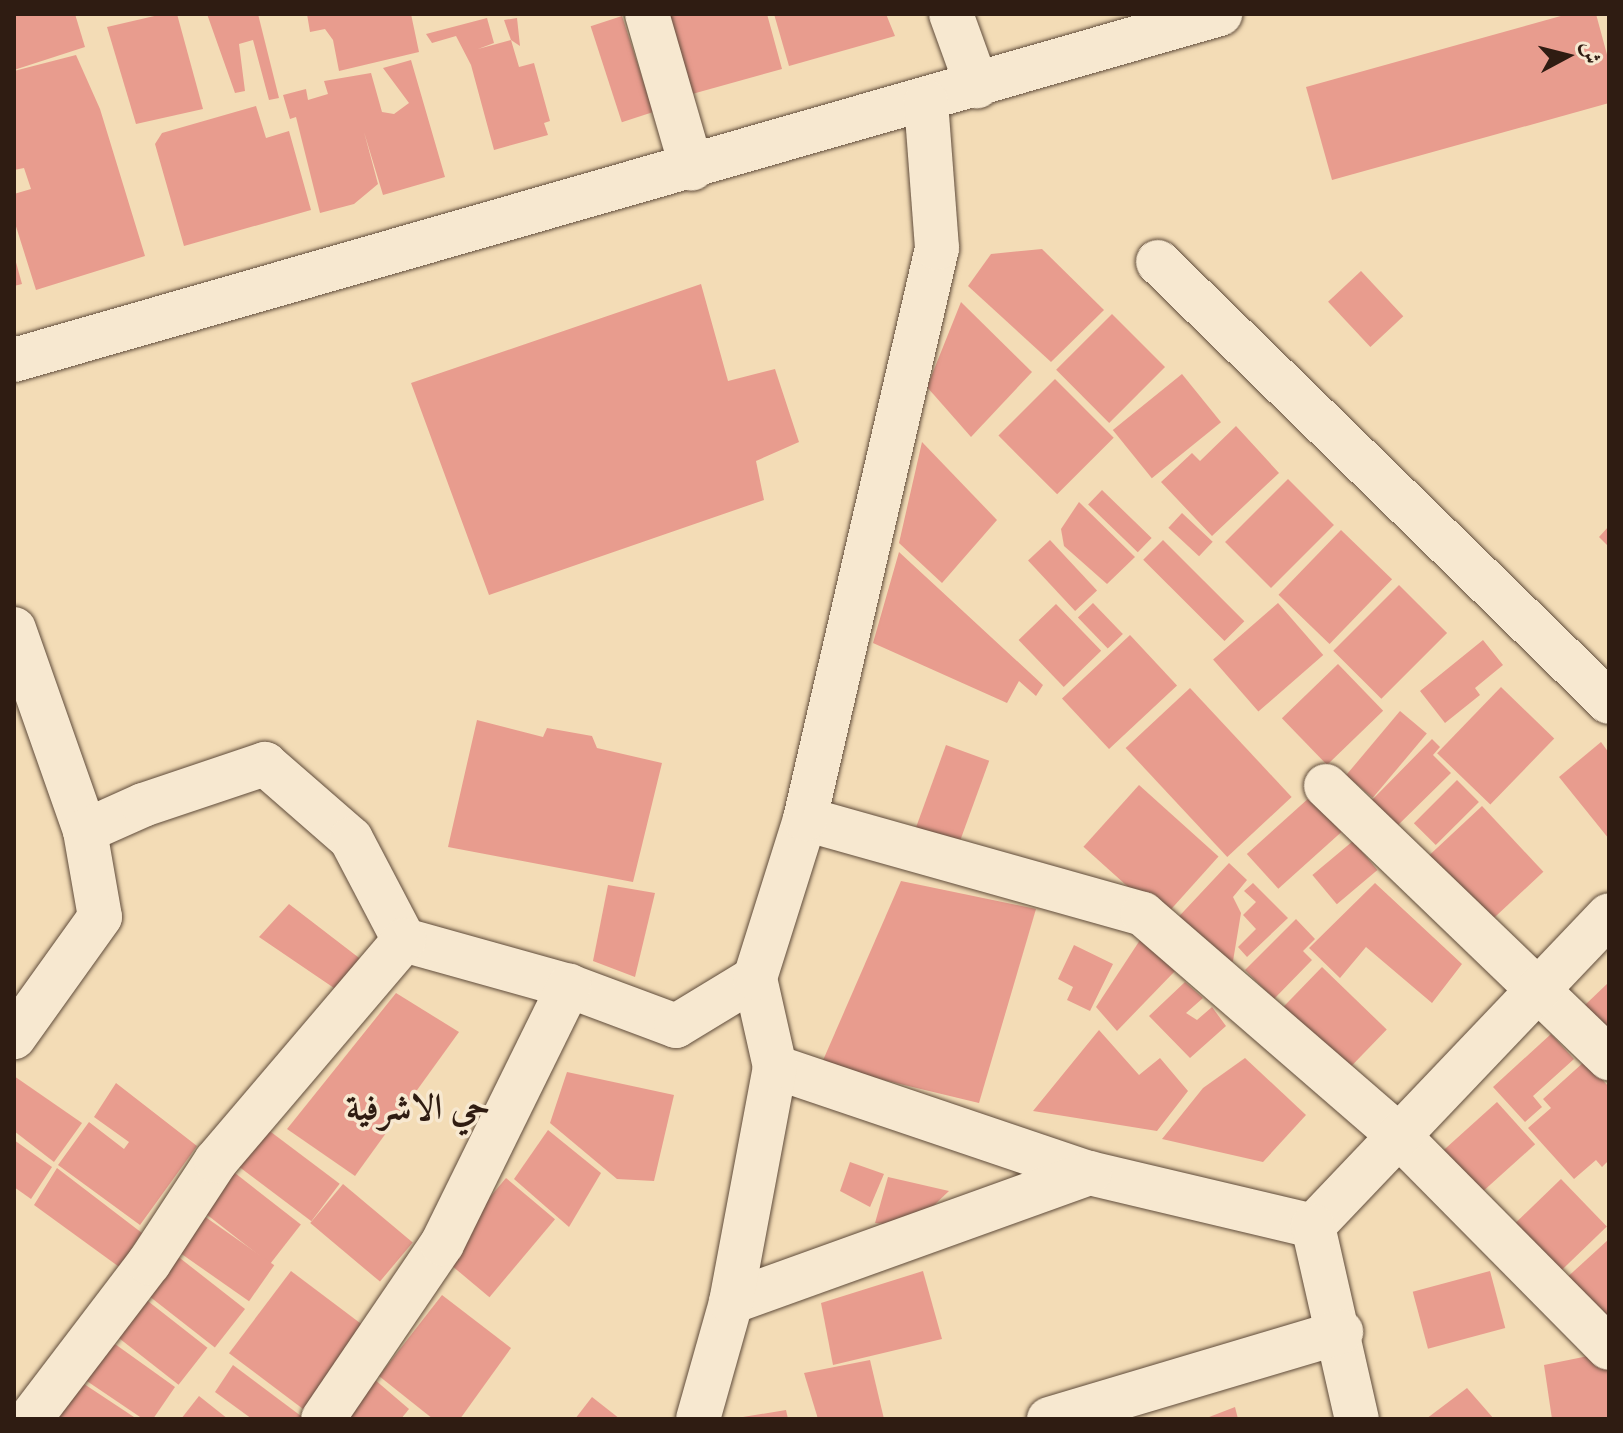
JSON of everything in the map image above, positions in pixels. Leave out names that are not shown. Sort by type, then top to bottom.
[{"type":"street","points":[[647,14],[692,169]]},
{"type":"street","points":[[951,14],[977,86]]},
{"type":"street","points":[[14,360],[977,86],[1105,31],[1220,14]]},
{"type":"street","points":[[698,1419],[731,1302],[775,1067],[755,978],[805,819],[937,248],[926,101]]},
{"type":"street","points":[[1158,262],[1609,702]]},
{"type":"street","points":[[14,1037],[100,917],[85,831],[18,657]]},
{"type":"street","points":[[85,831],[143,805],[265,764],[351,839],[404,940],[569,986],[676,1026],[755,978]]},
{"type":"street","points":[[1326,786],[1609,1058]]},
{"type":"street","points":[[805,819],[1143,914],[1399,1136],[1609,1348]]},
{"type":"street","points":[[1313,1226],[1609,915]]},
{"type":"street","points":[[30,1419],[149,1263],[216,1161],[404,940]]},
{"type":"street","points":[[323,1419],[442,1244],[569,986]]},
{"type":"street","points":[[775,1067],[1089,1173],[1313,1226]]},
{"type":"street","points":[[731,1302],[1089,1173]]},
{"type":"street","points":[[1313,1226],[1341,1332],[1357,1419]]},
{"type":"street","points":[[1049,1419],[1341,1332]]},
{"type":"building","points":[[75,14],[85,47],[14,70],[14,15]]},
{"type":"building","points":[[163,14],[177,14],[203,109],[136,124],[107,27]]},
{"type":"building","points":[[207,14],[258,14],[279,98],[269,100],[253,40],[239,44],[245,91],[235,93]]},
{"type":"building","points":[[307,14],[411,14],[419,52],[339,71],[333,40],[325,29],[310,32]]},
{"type":"building","points":[[662,14],[767,14],[782,69],[685,96]]},
{"type":"building","points":[[774,14],[886,14],[895,36],[789,66]]},
{"type":"building","points":[[1568,14],[1596,14],[1609,62],[1609,103],[1332,180],[1306,87]]},
{"type":"building","points":[[622,16],[653,112],[622,122],[591,26]]},
{"type":"building","points":[[487,18],[494,43],[478,49],[511,40],[519,67],[534,63],[550,121],[544,123],[548,135],[494,150],[471,65],[456,36],[432,43],[426,34]]},
{"type":"building","points":[[517,18],[520,46],[511,40],[504,20]]},
{"type":"building","points":[[76,55],[100,109],[145,256],[36,290],[14,220],[14,194],[31,189],[24,168],[14,170],[14,71]]},
{"type":"building","points":[[411,60],[445,177],[383,195],[364,132],[378,184],[354,204],[320,213],[296,117],[290,119],[283,95],[306,89],[308,100],[328,94],[324,81],[371,73],[382,112],[394,114],[409,103],[383,68]]},
{"type":"building","points":[[256,106],[266,138],[289,131],[311,210],[184,246],[155,144],[162,133]]},
{"type":"building","points":[[1042,249],[1104,310],[1051,362],[968,286],[991,254]]},
{"type":"building","points":[[14,255],[22,284],[14,286]]},
{"type":"building","points":[[1361,271],[1403,316],[1370,347],[1328,302]]},
{"type":"building","points":[[701,284],[728,381],[775,369],[799,442],[756,461],[764,500],[489,595],[411,383]]},
{"type":"building","points":[[961,302],[1032,372],[971,437],[927,387]]},
{"type":"building","points":[[1112,314],[1165,367],[1109,423],[1056,370]]},
{"type":"building","points":[[1182,374],[1221,422],[1152,478],[1113,430]]},
{"type":"building","points":[[1055,379],[1114,438],[1057,494],[998,436]]},
{"type":"building","points":[[1236,426],[1279,473],[1212,536],[1161,482],[1192,453],[1200,461]]},
{"type":"building","points":[[922,442],[997,520],[942,583],[899,543]]},
{"type":"building","points":[[1288,479],[1334,525],[1271,588],[1225,542]]},
{"type":"building","points":[[1102,490],[1152,538],[1138,552],[1088,504]]},
{"type":"building","points":[[1079,502],[1135,557],[1107,584],[1064,546],[1061,529]]},
{"type":"building","points":[[1182,513],[1213,542],[1199,556],[1168,528]]},
{"type":"building","points":[[1609,526],[1609,547],[1599,537]]},
{"type":"building","points":[[1341,530],[1392,579],[1330,644],[1278,595]]},
{"type":"building","points":[[1050,540],[1097,590],[1075,611],[1028,560]]},
{"type":"building","points":[[1163,540],[1244,621],[1225,641],[1143,560]]},
{"type":"building","points":[[899,552],[1043,685],[1036,696],[1019,681],[1007,703],[873,643]]},
{"type":"building","points":[[1399,585],[1447,633],[1381,699],[1333,651]]},
{"type":"building","points":[[1093,603],[1123,634],[1108,649],[1078,618]]},
{"type":"building","points":[[1278,603],[1323,655],[1258,711],[1213,659]]},
{"type":"building","points":[[1056,604],[1101,651],[1064,687],[1019,640]]},
{"type":"building","points":[[1130,635],[1177,685],[1109,749],[1062,698]]},
{"type":"building","points":[[1483,640],[1503,665],[1475,688],[1480,695],[1445,723],[1420,691]]},
{"type":"building","points":[[1338,664],[1383,711],[1327,765],[1282,718]]},
{"type":"building","points":[[1501,687],[1554,738],[1490,805],[1437,753]]},
{"type":"building","points":[[1190,688],[1292,797],[1227,857],[1126,748]]},
{"type":"building","points":[[1400,711],[1427,733],[1373,798],[1346,775]]},
{"type":"building","points":[[477,720],[543,737],[547,728],[592,736],[597,748],[662,763],[633,882],[448,847]]},
{"type":"building","points":[[1432,739],[1440,747],[1433,755],[1451,773],[1393,830],[1368,804]]},
{"type":"building","points":[[1601,742],[1609,753],[1609,839],[1559,777]]},
{"type":"building","points":[[946,745],[989,761],[958,846],[915,831]]},
{"type":"building","points":[[1457,780],[1479,802],[1436,845],[1414,823]]},
{"type":"building","points":[[1139,785],[1219,857],[1163,918],[1083,847]]},
{"type":"building","points":[[1310,797],[1341,832],[1278,889],[1247,854]]},
{"type":"building","points":[[1482,806],[1543,872],[1480,930],[1419,865]]},
{"type":"building","points":[[1353,841],[1377,870],[1337,904],[1312,875]]},
{"type":"building","points":[[1229,863],[1247,880],[1233,897],[1241,913],[1233,961],[1223,974],[1170,926]]},
{"type":"building","points":[[901,881],[1036,909],[979,1103],[821,1065]]},
{"type":"building","points":[[1253,883],[1288,918],[1247,957],[1238,947],[1256,929],[1243,915],[1256,902],[1244,891]]},
{"type":"building","points":[[1375,883],[1462,964],[1432,1003],[1366,947],[1340,978],[1309,948]]},
{"type":"building","points":[[608,885],[655,893],[635,977],[593,961]]},
{"type":"building","points":[[289,904],[367,964],[336,1007],[334,988],[259,937]]},
{"type":"building","points":[[1296,919],[1315,939],[1303,951],[1312,960],[1274,999],[1245,970]]},
{"type":"building","points":[[1142,937],[1175,971],[1117,1031],[1096,1007]]},
{"type":"building","points":[[1074,945],[1113,964],[1090,1011],[1067,1000],[1073,987],[1058,979]]},
{"type":"building","points":[[1322,967],[1387,1030],[1338,1080],[1273,1017]]},
{"type":"building","points":[[1185,982],[1203,998],[1186,1013],[1197,1020],[1212,1007],[1226,1026],[1190,1058],[1149,1016]]},
{"type":"building","points":[[1609,982],[1609,1030],[1585,1005]]},
{"type":"building","points":[[396,993],[459,1032],[355,1176],[287,1129]]},
{"type":"building","points":[[1099,1030],[1139,1075],[1160,1058],[1188,1091],[1157,1131],[1033,1111]]},
{"type":"building","points":[[1551,1034],[1574,1059],[1533,1096],[1542,1107],[1525,1122],[1493,1087]]},
{"type":"building","points":[[1245,1058],[1306,1115],[1263,1162],[1162,1139],[1203,1088]]},
{"type":"building","points":[[1585,1061],[1609,1087],[1609,1160],[1602,1167],[1596,1160],[1574,1179],[1528,1128],[1551,1108],[1543,1099]]},
{"type":"building","points":[[567,1072],[674,1095],[654,1181],[617,1179],[550,1123]]},
{"type":"building","points":[[14,1076],[82,1123],[54,1162],[14,1131]]},
{"type":"building","points":[[116,1083],[197,1146],[140,1225],[58,1165],[89,1122],[124,1149],[129,1142],[94,1117]]},
{"type":"building","points":[[1497,1102],[1535,1144],[1482,1193],[1443,1150]]},
{"type":"building","points":[[263,1126],[340,1184],[311,1221],[235,1164]]},
{"type":"building","points":[[548,1130],[601,1173],[569,1227],[514,1179]]},
{"type":"building","points":[[14,1140],[52,1167],[31,1199],[14,1187]]},
{"type":"building","points":[[850,1162],[884,1174],[870,1207],[840,1191]]},
{"type":"building","points":[[226,1166],[301,1224],[270,1264],[195,1205]]},
{"type":"building","points":[[57,1168],[142,1233],[127,1255],[143,1265],[133,1277],[34,1205]]},
{"type":"building","points":[[888,1177],[949,1191],[911,1227],[875,1223]]},
{"type":"building","points":[[506,1178],[555,1219],[489,1297],[440,1256]]},
{"type":"building","points":[[1561,1179],[1607,1226],[1552,1279],[1506,1232]]},
{"type":"building","points":[[343,1184],[413,1242],[380,1282],[310,1223]]},
{"type":"building","points":[[194,1209],[274,1265],[249,1301],[169,1245]]},
{"type":"building","points":[[1609,1239],[1609,1314],[1599,1323],[1562,1282]]},
{"type":"building","points":[[167,1248],[245,1309],[215,1348],[137,1287]]},
{"type":"building","points":[[291,1271],[368,1329],[306,1411],[229,1353]]},
{"type":"building","points":[[923,1271],[942,1339],[833,1365],[821,1303]]},
{"type":"building","points":[[1490,1271],[1505,1328],[1428,1349],[1413,1292]]},
{"type":"building","points":[[135,1291],[207,1348],[179,1385],[106,1328]]},
{"type":"building","points":[[442,1295],[511,1348],[460,1419],[433,1419],[379,1376]]},
{"type":"building","points":[[101,1334],[175,1387],[153,1419],[143,1419],[75,1373]]},
{"type":"building","points":[[1598,1354],[1609,1366],[1609,1419],[1552,1419],[1544,1365]]},
{"type":"building","points":[[870,1360],[884,1419],[818,1419],[804,1373]]},
{"type":"building","points":[[233,1365],[305,1419],[252,1419],[215,1392]]},
{"type":"building","points":[[72,1376],[137,1419],[49,1419]]},
{"type":"building","points":[[374,1379],[409,1409],[401,1419],[344,1419]]},
{"type":"building","points":[[1467,1388],[1494,1419],[1426,1419]]},
{"type":"building","points":[[199,1396],[228,1419],[181,1419]]},
{"type":"building","points":[[592,1397],[620,1419],[575,1419]]},
{"type":"building","points":[[1235,1407],[1238,1419],[1204,1419]]},
{"type":"building","points":[[786,1410],[788,1419],[743,1419],[743,1417]]},
{"type":"district","name":"حي الاشرفية","points":[[418,1107]]}]
